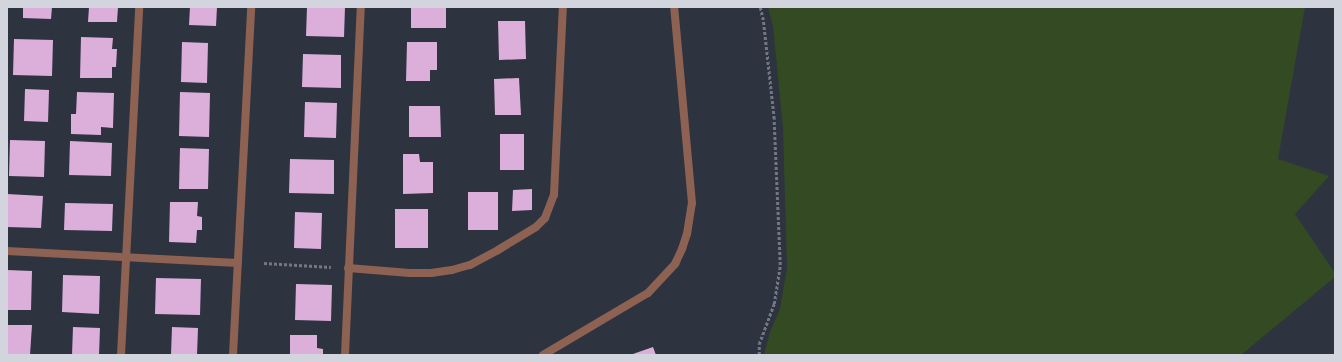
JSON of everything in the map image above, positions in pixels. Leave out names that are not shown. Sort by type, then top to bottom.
[{"type":"street","points":[[121,355],[139,7]]},
{"type":"street","points":[[233,355],[251,7]]},
{"type":"street","points":[[345,355],[361,7]]},
{"type":"street","points":[[348,268],[410,273],[431,273],[452,270],[470,265],[498,250],[536,227],[545,218],[554,195],[563,7]]},
{"type":"street","points":[[543,355],[648,293],[675,264],[682,249],[687,234],[692,203],[674,7]]},
{"type":"street","points":[[7,251],[238,263]]},
{"type":"path","points":[[759,355],[759,344],[774,304],[780,265],[774,119],[764,20],[760,7]]},
{"type":"path","points":[[264,263],[348,268]]},
{"type":"green space","points":[[768,7],[1305,7],[1278,159],[1329,176],[1295,214],[1335,273],[1335,277],[1241,355],[764,355],[770,332],[780,309],[787,268],[783,128],[773,26]]},
{"type":"building","points":[[23,7],[52,7],[51,19],[23,18]]},
{"type":"building","points":[[89,7],[118,7],[117,22],[88,22]]},
{"type":"building","points":[[190,7],[217,7],[216,26],[189,25]]},
{"type":"building","points":[[307,7],[345,7],[344,37],[306,36]]},
{"type":"building","points":[[411,7],[446,7],[446,28],[411,28]]},
{"type":"building","points":[[498,21],[525,21],[526,59],[499,60]]},
{"type":"building","points":[[81,37],[113,38],[112,49],[117,49],[116,67],[112,67],[112,78],[80,78]]},
{"type":"building","points":[[14,39],[53,40],[52,76],[13,75]]},
{"type":"building","points":[[182,42],[208,43],[207,83],[181,82]]},
{"type":"building","points":[[407,42],[437,42],[437,70],[430,70],[430,81],[406,81]]},
{"type":"building","points":[[303,54],[341,55],[341,88],[302,87]]},
{"type":"building","points":[[519,78],[521,115],[495,115],[494,79]]},
{"type":"building","points":[[25,89],[49,90],[48,122],[24,121]]},
{"type":"building","points":[[77,92],[114,93],[113,128],[101,127],[101,135],[71,134],[71,114],[76,114]]},
{"type":"building","points":[[180,92],[210,93],[209,137],[179,136]]},
{"type":"building","points":[[305,102],[337,103],[336,138],[304,137]]},
{"type":"building","points":[[409,106],[440,106],[441,137],[409,137]]},
{"type":"building","points":[[500,134],[524,134],[524,170],[500,170]]},
{"type":"building","points":[[10,140],[45,141],[44,177],[9,176]]},
{"type":"building","points":[[70,141],[112,143],[111,176],[69,175]]},
{"type":"building","points":[[180,148],[209,149],[208,189],[179,189]]},
{"type":"building","points":[[403,154],[419,154],[420,162],[433,162],[433,193],[403,194]]},
{"type":"building","points":[[290,159],[334,160],[334,194],[289,193]]},
{"type":"building","points":[[532,189],[532,210],[512,211],[513,190]]},
{"type":"building","points":[[468,192],[498,192],[498,230],[468,230]]},
{"type":"building","points":[[7,194],[43,196],[41,228],[7,227]]},
{"type":"building","points":[[170,202],[198,202],[197,216],[202,217],[202,230],[197,230],[196,243],[169,242]]},
{"type":"building","points":[[65,203],[113,204],[112,231],[64,230]]},
{"type":"building","points":[[395,209],[428,209],[428,248],[395,248]]},
{"type":"building","points":[[295,212],[322,213],[321,249],[294,248]]},
{"type":"building","points":[[7,270],[32,271],[31,310],[7,310]]},
{"type":"building","points":[[63,275],[100,276],[99,314],[62,312]]},
{"type":"building","points":[[156,278],[201,279],[200,315],[155,314]]},
{"type":"building","points":[[296,284],[332,285],[331,321],[295,320]]},
{"type":"building","points":[[7,325],[32,325],[30,355],[7,355]]},
{"type":"building","points":[[73,327],[100,328],[99,355],[72,355]]},
{"type":"building","points":[[172,327],[198,328],[197,355],[171,355]]},
{"type":"building","points":[[290,335],[317,335],[317,348],[323,349],[323,355],[290,355]]},
{"type":"building","points":[[653,347],[656,355],[630,355]]}]
